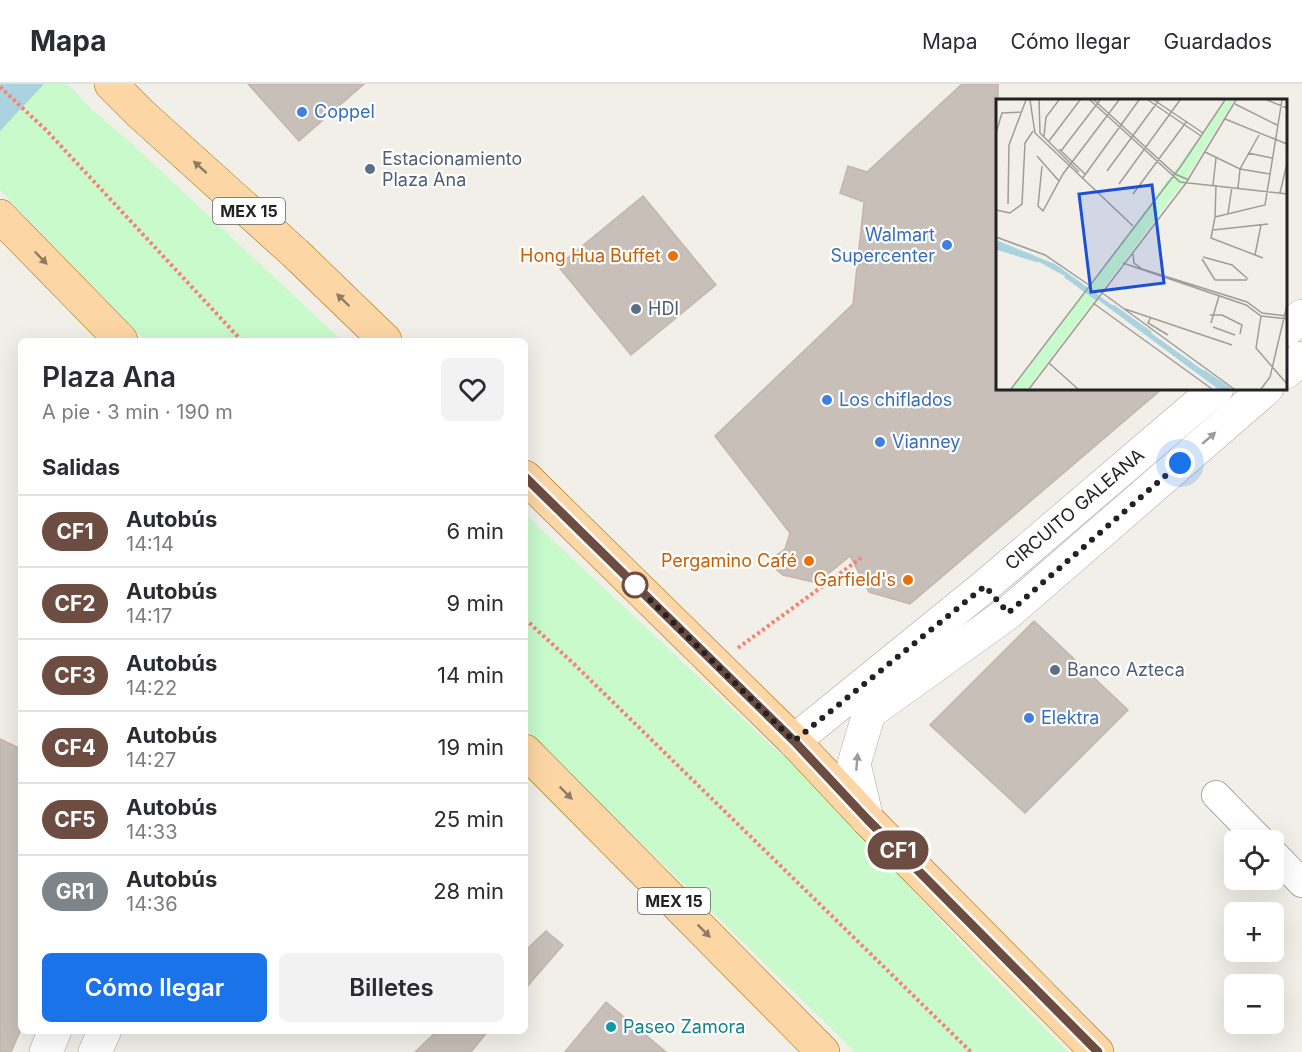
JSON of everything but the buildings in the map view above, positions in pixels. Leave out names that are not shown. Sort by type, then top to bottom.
[{"type":"main road","name":"MEX 15","points":[[111,84],[141,114],[295,253],[383,338]]},
{"type":"main road","points":[[0,216],[119,338]]},
{"type":"main road","points":[[528,480],[794,741],[867,819],[1097,1052]]},
{"type":"main road","name":"MEX 15","points":[[528,754],[824,1052]]},
{"type":"street","points":[[1287,329],[1302,316]]},
{"type":"street","points":[[1287,371],[1302,358]]},
{"type":"street","name":"CIRCUITO GALEANA","points":[[794,741],[985,586],[1215,390]]},
{"type":"street","name":"CIRCUITO GALEANA","points":[[867,819],[854,764],[869,713],[1008,613],[1265,390]]},
{"type":"street","points":[[985,586],[1008,613]]},
{"type":"street","points":[[1216,795],[1250,830]]},
{"type":"street","points":[[1284,864],[1302,883]]},
{"type":"street","points":[[45,1052],[53,1034]]},
{"type":"street","points":[[95,1052],[103,1034]]},
{"type":"path","points":[[0,87],[47,131],[239,338]]},
{"type":"path","points":[[716,664],[861,558]]},
{"type":"path","points":[[528,622],[583,672],[972,1052]]},
{"type":"green space","points":[[0,84],[68,84],[92,110],[129,141],[339,338],[143,338],[0,190]]},
{"type":"green space","points":[[528,517],[772,746],[799,768],[978,961],[1068,1052],[855,1052],[528,732]]},
{"type":"water","points":[[0,84],[44,84],[0,131]]},
{"type":"bus line","name":"CF1","points":[[528,480],[794,741],[867,819],[1098,1052]]},
{"type":"place","name":"Coppel","points":[[302,112]]},
{"type":"place","name":"Estacionamiento Plaza Ana","points":[[370,169]]},
{"type":"place","name":"Walmart Supercenter","points":[[947,245]]},
{"type":"place","name":"Hong Hua Buffet","points":[[673,256]]},
{"type":"place","name":"HDI","points":[[636,309]]},
{"type":"place","name":"Los chiflados","points":[[827,400]]},
{"type":"place","name":"Vianney","points":[[880,442]]},
{"type":"place","name":"Pergamino Café","points":[[809,561]]},
{"type":"place","name":"Garfield's","points":[[908,580]]},
{"type":"place","name":"Banco Azteca","points":[[1055,670]]},
{"type":"place","name":"Elektra","points":[[1029,718]]},
{"type":"place","name":"Paseo Zamora","points":[[611,1027]]},
{"type":"route","points":[[635,585],[794,741],[985,586],[1008,613],[1180,463]]}]
